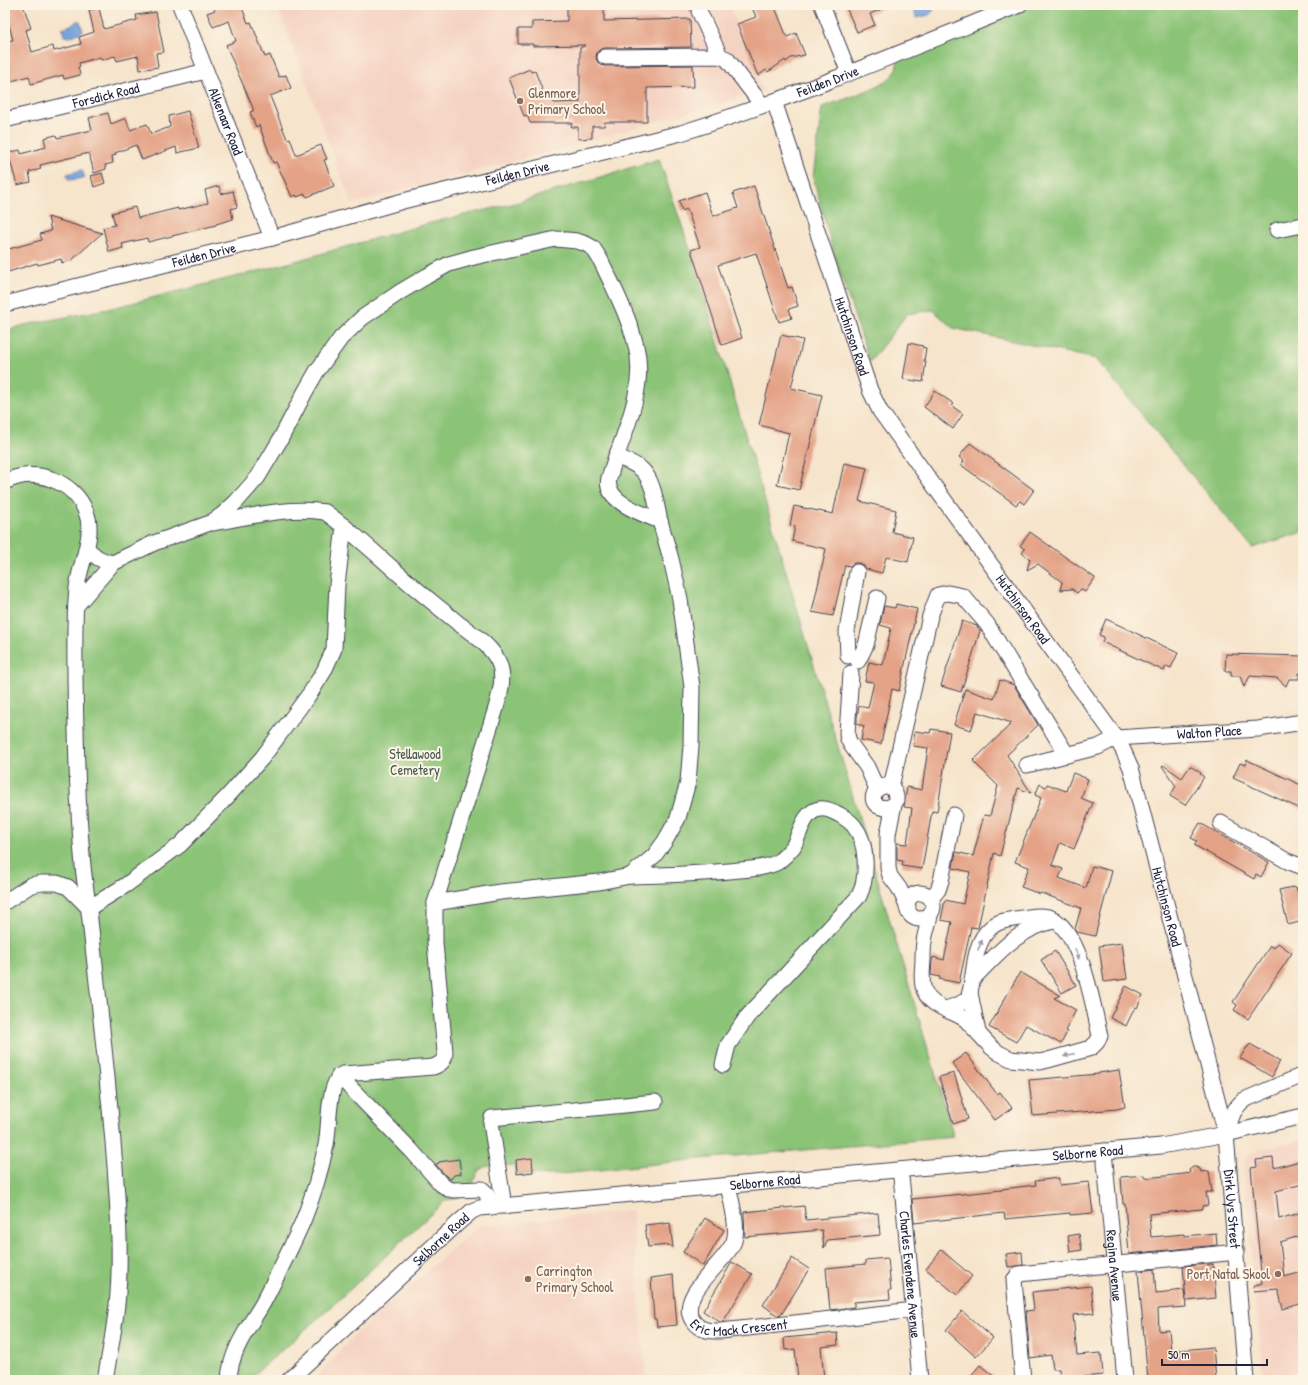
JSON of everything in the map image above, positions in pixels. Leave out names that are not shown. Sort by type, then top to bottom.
[{"type":"street","name":"Alkenaar Road","points":[[180,5],[272,238]]},
{"type":"street","points":[[822,5],[849,73]]},
{"type":"street","name":"Feilden Drive","points":[[5,304],[272,238],[403,201],[505,175],[644,143],[716,122],[849,73],[1019,5]]},
{"type":"street","points":[[605,57],[720,56],[699,11]]},
{"type":"street","name":"Hutchinson Road","points":[[720,56],[727,59],[768,103],[870,390],[880,410],[1116,738],[1132,768],[1226,1134]]},
{"type":"street","name":"Forsdick Road","points":[[5,120],[206,71]]},
{"type":"street","points":[[1277,230],[1303,225]]},
{"type":"street","points":[[210,524],[236,502],[258,477],[280,440],[317,371],[333,347],[351,327],[400,292],[449,264],[556,239],[577,240],[592,248],[600,259],[632,332],[639,362],[638,385],[634,403],[608,482],[611,493],[620,501],[660,521]]},
{"type":"street","points":[[616,456],[640,467],[646,475],[653,492],[680,598],[691,680],[691,746],[688,782],[678,818],[665,841],[654,856],[630,876]]},
{"type":"street","points":[[5,482],[24,475],[51,478],[65,485],[74,493],[87,513],[89,522],[87,549],[77,586],[75,627],[78,787],[83,868],[89,908],[111,1110],[118,1206],[119,1253],[118,1294],[105,1380]]},
{"type":"street","points":[[76,606],[113,563],[154,543],[210,524],[297,510],[313,510],[325,512],[344,526],[420,592],[481,641],[492,652],[499,662],[502,671],[502,683],[494,715],[435,903],[435,943],[446,1052],[445,1058],[438,1065],[433,1067],[343,1074],[339,1076],[334,1088],[326,1143],[318,1177],[304,1220],[263,1302],[235,1352],[229,1372],[229,1380]]},
{"type":"street","points":[[89,908],[126,885],[180,845],[227,797],[262,758],[311,692],[324,671],[334,649],[337,585],[344,526]]},
{"type":"street","points":[[87,549],[105,562],[113,563]]},
{"type":"street","points":[[857,572],[847,631],[852,663],[847,734],[851,745],[882,791]]},
{"type":"street","points":[[924,942],[899,888],[890,876],[888,868],[888,834],[882,791],[930,616],[938,595],[948,593],[963,596],[987,624],[1067,755]]},
{"type":"street","points":[[852,663],[866,645],[877,598]]},
{"type":"street","name":"Walton Place","points":[[1116,738],[1258,729],[1303,722]]},
{"type":"street","points":[[1027,765],[1098,747],[1116,738]]},
{"type":"street","points":[[882,791],[893,790],[896,797],[888,834]]},
{"type":"street","points":[[435,903],[493,893],[599,882],[630,876],[724,872],[768,866],[779,861],[788,853],[793,847],[807,816],[814,811],[825,809],[848,820],[859,834],[864,854],[866,872],[864,887],[859,896],[747,1018],[728,1045],[723,1065]]},
{"type":"street","points":[[931,898],[938,890],[941,881],[954,815]]},
{"type":"street","points":[[1221,823],[1287,861],[1303,867]]},
{"type":"street","points":[[5,902],[31,885],[57,883],[68,887],[89,908]]},
{"type":"street","points":[[899,888],[917,893],[924,893],[931,898],[933,908],[930,914],[924,942],[921,983],[924,991],[934,1003],[945,1009],[965,1019],[999,1053],[1011,1059],[1044,1061],[1091,1048],[1100,1036],[1085,975],[1070,937],[1065,929],[1056,921],[1042,915],[1004,920],[993,925],[980,945],[968,999],[962,1004],[945,1009]]},
{"type":"street","points":[[917,893],[911,897],[908,904],[909,911],[920,919],[927,917],[930,914]]},
{"type":"street","points":[[978,1032],[971,987],[1011,941],[1036,926],[1056,921]]},
{"type":"street","points":[[1226,1134],[1233,1110],[1238,1104],[1244,1100],[1303,1075]]},
{"type":"street","points":[[339,1076],[442,1184],[453,1190],[482,1189],[497,1206]]},
{"type":"street","points":[[497,1206],[492,1118],[655,1102]]},
{"type":"street","name":"Selborne Road","points":[[290,1380],[458,1223],[479,1208],[587,1200],[1161,1146],[1226,1134],[1303,1116]]},
{"type":"street","name":"Dirk Uys Street","points":[[1226,1134],[1231,1203],[1237,1252],[1240,1317],[1246,1380]]},
{"type":"street","name":"Regina Avenue","points":[[1104,1151],[1125,1380]]},
{"type":"street","name":"Charles Evendene Avenue","points":[[900,1170],[920,1380]]},
{"type":"street","name":"Eric Mack Crescent","points":[[728,1186],[736,1230],[734,1240],[728,1251],[699,1287],[691,1302],[689,1310],[691,1317],[700,1327],[706,1331],[721,1331],[914,1310]]},
{"type":"street","points":[[1023,1380],[1014,1283],[1017,1275],[1022,1273],[1237,1252]]},
{"type":"shaded area","name":"Glenmore Primary School","points":[[277,5],[729,5],[763,91],[561,149],[352,204]]},
{"type":"shaded area","name":"Port Natal Skool","points":[[1303,1139],[1303,1380],[1263,1380],[1244,1168],[1246,1160],[1251,1152]]},
{"type":"shaded area","name":"Carrington Primary School","points":[[632,1211],[646,1380],[314,1380],[356,1333],[480,1225]]},
{"type":"green space","points":[[1037,5],[1303,5],[1303,532],[1252,548],[1096,359],[953,328],[933,310],[907,314],[870,362],[836,261],[813,177],[822,107],[858,94],[885,81],[894,73],[899,57]]},
{"type":"green space","name":"Stellawood Cemetery","points":[[659,159],[692,255],[954,1137],[701,1159],[554,1175],[516,1174],[514,1166],[487,1166],[478,1172],[472,1186],[468,1190],[457,1198],[445,1201],[330,1308],[248,1380],[5,1380],[5,331],[24,325],[108,309],[274,267],[430,223],[512,204]]},
{"type":"water","points":[[923,5],[932,5],[934,10],[929,15],[916,18],[914,9]]},
{"type":"water","points":[[76,21],[80,21],[83,31],[70,37],[64,36],[62,28],[74,24]]},
{"type":"water","points":[[82,170],[85,178],[69,180],[67,174]]},
{"type":"building","points":[[5,5],[23,5],[31,28],[26,30],[32,52],[53,46],[54,51],[81,44],[79,37],[94,32],[89,10],[99,8],[104,29],[137,20],[136,15],[156,12],[164,52],[156,53],[158,67],[140,70],[138,56],[117,61],[115,56],[101,60],[100,57],[79,63],[80,67],[78,67],[80,75],[64,79],[63,75],[31,84],[29,76],[5,83],[5,41],[13,40],[7,17],[5,18]]},
{"type":"building","points":[[216,5],[241,5],[248,23],[251,22],[265,57],[270,55],[279,77],[286,75],[291,88],[270,96],[287,139],[290,138],[296,155],[321,145],[327,159],[324,160],[334,186],[307,197],[305,194],[292,197],[276,162],[273,163],[259,125],[256,127],[250,112],[253,111],[253,108],[226,45],[236,41],[229,21],[213,27],[207,13],[215,10],[214,8],[217,7]]},
{"type":"building","points":[[567,5],[604,5],[604,21],[690,19],[691,47],[605,48],[597,52],[596,57],[600,65],[605,66],[693,65],[694,87],[647,88],[647,122],[605,122],[604,126],[592,126],[592,138],[578,139],[578,127],[571,127],[572,123],[530,123],[527,115],[524,116],[509,78],[530,69],[531,72],[535,71],[545,97],[555,103],[580,102],[580,48],[586,45],[533,46],[533,44],[518,44],[518,29],[532,29],[532,22],[567,21]]},
{"type":"building","points":[[751,5],[774,5],[787,37],[796,33],[805,55],[791,58],[786,62],[785,60],[768,72],[766,70],[758,76],[737,24],[756,17]]},
{"type":"building","points":[[845,5],[891,5],[870,14],[875,25],[857,32]]},
{"type":"building","points":[[188,111],[199,148],[177,153],[176,147],[142,160],[136,145],[115,153],[116,155],[112,156],[113,163],[105,165],[106,169],[94,173],[89,153],[40,165],[41,169],[29,172],[31,182],[17,185],[8,153],[20,150],[21,154],[46,147],[44,138],[56,135],[57,138],[92,130],[89,118],[108,113],[111,124],[126,118],[130,130],[147,124],[151,134],[170,127],[169,116]]},
{"type":"building","points":[[102,173],[105,183],[94,187],[91,176]]},
{"type":"building","points":[[219,186],[221,194],[233,191],[237,207],[231,209],[233,219],[216,225],[148,242],[147,238],[122,244],[123,248],[109,252],[103,228],[115,225],[112,213],[135,207],[138,218],[178,208],[178,210],[208,203],[205,190]]},
{"type":"building","points":[[754,186],[788,288],[792,287],[798,306],[789,309],[792,318],[779,322],[756,253],[718,265],[742,338],[722,345],[691,250],[700,247],[687,209],[682,211],[679,201],[705,192],[713,216],[738,208],[733,193]]},
{"type":"building","points":[[48,217],[102,233],[72,260],[62,263],[61,259],[38,265],[37,263],[5,273],[5,250],[42,240],[40,234],[51,231]]},
{"type":"building","points":[[781,335],[803,340],[791,388],[822,395],[799,490],[777,485],[789,433],[759,425]]},
{"type":"building","points":[[909,343],[926,348],[923,382],[903,379]]},
{"type":"building","points":[[935,391],[954,404],[952,406],[963,414],[953,429],[924,407]]},
{"type":"building","points":[[970,443],[1034,490],[1024,504],[1020,501],[1016,505],[961,465],[964,461],[959,457]]},
{"type":"building","points":[[844,463],[867,468],[859,501],[896,510],[892,532],[913,537],[908,562],[886,557],[882,573],[866,569],[859,563],[854,563],[850,566],[845,565],[833,616],[812,612],[826,549],[792,541],[795,526],[790,525],[794,506],[833,514]]},
{"type":"building","points":[[1030,532],[1095,578],[1085,592],[1081,589],[1077,593],[1072,589],[1060,590],[1062,582],[1038,564],[1027,570],[1030,559],[1022,553],[1025,549],[1020,546]]},
{"type":"building","points":[[896,604],[917,609],[899,691],[892,689],[881,744],[861,740],[864,726],[857,724],[857,717],[859,706],[868,708],[874,682],[865,681],[869,662],[883,665],[891,628],[880,625],[884,606],[895,608]]},
{"type":"building","points":[[1106,619],[1178,653],[1171,668],[1166,666],[1164,671],[1102,642],[1104,637],[1099,635]]},
{"type":"building","points":[[962,621],[977,626],[980,631],[961,692],[941,686]]},
{"type":"building","points":[[1226,654],[1303,656],[1303,674],[1299,673],[1299,679],[1289,679],[1286,686],[1277,678],[1250,676],[1244,687],[1240,676],[1231,676],[1231,671],[1225,671]]},
{"type":"building","points":[[1000,680],[1014,685],[1038,725],[1007,755],[1031,793],[1018,788],[1000,856],[994,853],[978,928],[971,927],[959,983],[939,979],[940,977],[931,975],[932,961],[933,957],[944,960],[952,922],[941,920],[945,900],[963,904],[970,872],[953,868],[956,852],[973,856],[984,815],[990,816],[998,786],[973,761],[1012,723],[977,712],[971,730],[954,725],[965,689],[994,699]]},
{"type":"building","points":[[931,729],[950,732],[937,812],[932,811],[922,869],[902,866],[903,861],[897,860],[897,843],[907,844],[912,808],[904,807],[907,787],[922,790],[928,748],[913,746],[915,731],[930,733]]},
{"type":"building","points":[[1247,760],[1303,786],[1303,810],[1233,778],[1240,763],[1245,765]]},
{"type":"building","points":[[1163,765],[1182,778],[1190,766],[1201,773],[1200,774],[1204,777],[1185,805],[1170,796],[1176,786],[1162,766]]},
{"type":"building","points":[[1073,773],[1088,779],[1081,798],[1093,803],[1074,849],[1060,843],[1052,865],[1063,869],[1059,878],[1086,888],[1092,866],[1112,871],[1095,936],[1077,932],[1075,929],[1081,908],[1021,887],[1029,867],[1015,862],[1041,798],[1035,795],[1040,784],[1046,787],[1047,784],[1066,791]]},
{"type":"building","points":[[1200,823],[1269,862],[1261,877],[1256,874],[1254,879],[1194,845],[1197,841],[1191,838]]},
{"type":"building","points":[[1296,887],[1300,900],[1303,899],[1303,921],[1288,925],[1279,890]]},
{"type":"building","points":[[1122,943],[1127,979],[1104,982],[1099,946]]},
{"type":"building","points":[[1278,943],[1292,953],[1248,1019],[1234,1010],[1237,1005],[1233,1002],[1270,946],[1274,948]]},
{"type":"building","points":[[1055,951],[1076,985],[1062,993],[1041,960]]},
{"type":"building","points":[[1020,972],[1060,995],[1054,998],[1076,1010],[1065,1031],[1067,1032],[1061,1044],[1026,1025],[1016,1042],[989,1027]]},
{"type":"building","points":[[1126,986],[1143,995],[1137,1008],[1135,1007],[1126,1026],[1110,1018]]},
{"type":"building","points":[[1250,1044],[1280,1061],[1272,1077],[1240,1058]]},
{"type":"building","points":[[966,1053],[997,1094],[1000,1092],[1012,1108],[995,1120],[952,1063]]},
{"type":"building","points":[[1119,1070],[1125,1107],[1117,1109],[1033,1116],[1029,1080],[1099,1074]]},
{"type":"building","points":[[954,1073],[968,1119],[953,1124],[939,1077]]},
{"type":"building","points":[[532,1158],[533,1172],[517,1174],[516,1160]]},
{"type":"building","points":[[1273,1158],[1274,1168],[1303,1160],[1303,1184],[1276,1191],[1279,1219],[1303,1212],[1303,1235],[1280,1242],[1284,1277],[1303,1272],[1303,1303],[1283,1309],[1278,1289],[1254,1291],[1253,1286],[1262,1283],[1251,1168],[1257,1167],[1256,1160]]},
{"type":"building","points":[[459,1159],[461,1174],[454,1175],[451,1179],[447,1177],[436,1165],[439,1162]]},
{"type":"building","points":[[1193,1167],[1200,1169],[1201,1172],[1209,1171],[1212,1192],[1206,1192],[1208,1205],[1202,1206],[1202,1209],[1149,1214],[1151,1237],[1216,1233],[1217,1245],[1129,1254],[1121,1177],[1144,1175],[1145,1178],[1184,1174],[1190,1173],[1189,1170]]},
{"type":"building","points":[[1059,1178],[1059,1185],[1089,1182],[1093,1213],[1070,1215],[1070,1213],[1005,1219],[1004,1213],[914,1223],[912,1199],[1002,1190],[1036,1185],[1035,1181]]},
{"type":"building","points":[[804,1206],[806,1220],[878,1213],[880,1235],[828,1240],[824,1248],[822,1230],[745,1237],[744,1212]]},
{"type":"building","points":[[705,1218],[724,1230],[703,1266],[683,1252]]},
{"type":"building","points":[[670,1223],[673,1248],[669,1245],[648,1247],[645,1225]]},
{"type":"building","points":[[1079,1234],[1082,1250],[1070,1252],[1068,1236]]},
{"type":"building","points":[[941,1250],[972,1276],[957,1295],[926,1269]]},
{"type":"building","points":[[1022,1252],[1023,1265],[1008,1267],[1006,1254]]},
{"type":"building","points":[[792,1258],[809,1269],[781,1315],[778,1316],[763,1305]]},
{"type":"building","points":[[887,1258],[891,1290],[889,1290],[890,1299],[854,1302],[854,1307],[830,1310],[826,1268],[866,1264],[866,1260]]},
{"type":"building","points":[[732,1262],[752,1274],[723,1322],[720,1322],[703,1311]]},
{"type":"building","points":[[1213,1264],[1216,1298],[1186,1301],[1183,1266]]},
{"type":"building","points":[[1154,1269],[1156,1293],[1184,1290],[1186,1307],[1158,1309],[1159,1331],[1169,1330],[1171,1351],[1213,1347],[1216,1380],[1148,1380],[1138,1271]]},
{"type":"building","points":[[673,1275],[677,1325],[657,1327],[656,1319],[654,1319],[651,1278]]},
{"type":"building","points":[[1091,1286],[1094,1313],[1073,1315],[1077,1355],[1101,1353],[1103,1375],[1060,1379],[1059,1369],[1053,1369],[1051,1355],[1030,1358],[1026,1311],[1034,1310],[1032,1292]]},
{"type":"building","points":[[962,1311],[993,1338],[976,1357],[946,1330]]},
{"type":"building","points":[[837,1333],[838,1345],[821,1347],[824,1379],[798,1380],[795,1349],[785,1350],[784,1338]]},
{"type":"building","points":[[980,1365],[998,1380],[967,1380]]},
{"type":"place","name":"Glenmore Primary School","points":[[520,101]]},
{"type":"place","name":"Port Natal Skool","points":[[1278,1274]]},
{"type":"place","name":"Carrington Primary School","points":[[528,1279]]}]
